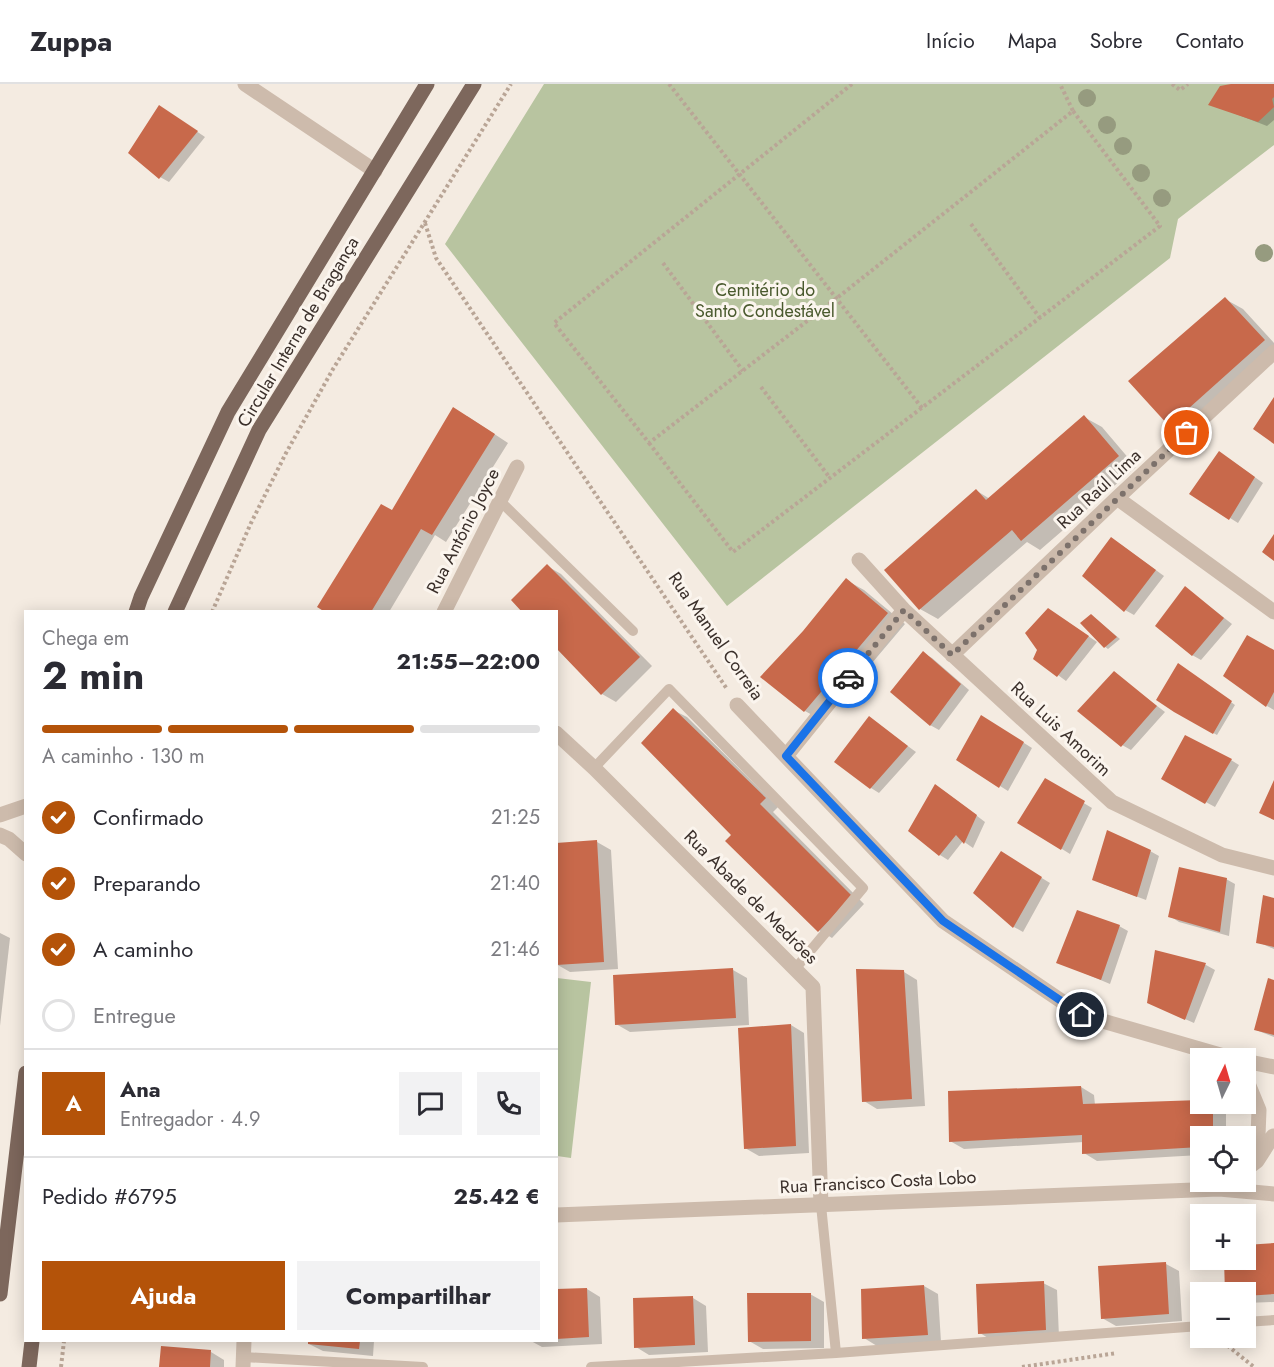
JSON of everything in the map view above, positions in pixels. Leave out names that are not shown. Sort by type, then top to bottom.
[{"type":"main road","name":"Circular Interna de Bragança","points":[[137,610],[228,412],[427,84]]},
{"type":"main road","name":"Circular Interna de Bragança","points":[[176,610],[259,430],[474,84]]},
{"type":"main road","points":[[0,1294],[24,1090]]},
{"type":"main road","points":[[29,1367],[32,1342]]},
{"type":"street","points":[[245,84],[375,171]]},
{"type":"street","name":"Rua Raúl Lima","points":[[952,655],[1274,352]]},
{"type":"street","name":"Rua António Joyce","points":[[445,610],[517,467]]},
{"type":"street","points":[[1117,498],[1274,612]]},
{"type":"street","name":"Rua Luis Amorim","points":[[859,560],[904,610],[1112,802],[1221,855],[1274,868]]},
{"type":"street","points":[[786,756],[904,610]]},
{"type":"street","name":"Rua Manuel Correia","points":[[737,705],[943,921],[1082,1015],[1194,1048]]},
{"type":"street","name":"Rua Abade de Medrões","points":[[558,735],[813,987],[821,1205]]},
{"type":"street","points":[[0,815],[24,807]]},
{"type":"street","points":[[0,835],[9,839],[24,852]]},
{"type":"street","points":[[1256,1063],[1274,1067]]},
{"type":"street","points":[[1256,1100],[1259,1110],[1256,1135]]},
{"type":"street","points":[[1256,1158],[1273,1134],[1259,1117]]},
{"type":"street","name":"Rua Francisco Costa Lobo","points":[[558,1215],[1190,1189]]},
{"type":"street","name":"Rua Francisco Costa Lobo","points":[[1256,1192],[1274,1194]]},
{"type":"street","points":[[243,1362],[244,1342]]},
{"type":"lane","points":[[500,501],[633,631]]},
{"type":"lane","points":[[594,768],[669,689],[863,888],[795,969]]},
{"type":"lane","points":[[821,1205],[836,1353]]},
{"type":"lane","points":[[1256,1321],[1274,1320]]},
{"type":"lane","points":[[591,1367],[836,1353],[1190,1327]]},
{"type":"lane","points":[[243,1362],[423,1367]]},
{"type":"path","points":[[213,610],[251,523],[286,453],[333,369],[511,84]]},
{"type":"path","points":[[669,84],[922,408]]},
{"type":"path","points":[[852,84],[554,323],[733,552],[1160,226],[1073,111],[1060,84]]},
{"type":"path","points":[[1172,84],[1180,90],[1188,84]]},
{"type":"path","points":[[649,443],[1073,111]]},
{"type":"path","name":"Rua Manuel Correia","points":[[425,222],[436,258],[737,705]]},
{"type":"path","points":[[971,224],[1040,318]]},
{"type":"path","points":[[663,263],[743,371]]},
{"type":"path","points":[[761,387],[830,478]]},
{"type":"path","points":[[61,1367],[64,1342]]},
{"type":"path","points":[[1230,1348],[1254,1367]]},
{"type":"green space","name":"Cemitério do Santo Condestável","points":[[544,84],[1274,84],[1274,145],[1178,219],[1170,258],[727,606],[445,244]]},
{"type":"green space","points":[[558,978],[591,982],[571,1158],[558,1156]]},
{"type":"building","points":[[1274,84],[1272,99],[1274,107],[1258,122],[1208,105],[1220,86]]},
{"type":"building","points":[[159,105],[198,131],[159,179],[128,153]]},
{"type":"building","points":[[1225,297],[1265,340],[1169,426],[1128,381]]},
{"type":"building","points":[[1274,397],[1274,444],[1253,429]]},
{"type":"building","points":[[453,407],[495,434],[432,535],[421,529],[372,610],[322,610],[317,607],[381,504],[392,510]]},
{"type":"building","points":[[1084,415],[1119,456],[1021,541],[1012,530],[919,610],[884,570],[976,489],[986,500]]},
{"type":"building","points":[[1219,451],[1255,477],[1229,520],[1189,494]]},
{"type":"building","points":[[1274,534],[1274,561],[1262,552]]},
{"type":"building","points":[[1111,537],[1156,570],[1124,612],[1082,576]]},
{"type":"building","points":[[547,564],[640,657],[601,695],[558,650],[558,610],[520,610],[511,600]]},
{"type":"building","points":[[846,578],[888,613],[804,712],[760,677],[803,631]]},
{"type":"building","points":[[1185,586],[1224,618],[1192,656],[1155,626]]},
{"type":"building","points":[[1048,608],[1089,636],[1057,677],[1033,659],[1037,650],[1025,633]]},
{"type":"building","points":[[1091,614],[1117,637],[1104,648],[1080,623]]},
{"type":"building","points":[[1247,635],[1274,650],[1274,692],[1266,707],[1223,676]]},
{"type":"building","points":[[923,651],[961,684],[930,726],[890,692]]},
{"type":"building","points":[[1178,663],[1232,701],[1213,734],[1156,700]]},
{"type":"building","points":[[1114,671],[1157,706],[1121,747],[1077,711]]},
{"type":"building","points":[[673,708],[766,798],[760,804],[852,896],[818,932],[725,841],[731,835],[641,743]]},
{"type":"building","points":[[981,715],[1024,742],[999,788],[956,760]]},
{"type":"building","points":[[869,716],[908,746],[870,789],[834,762]]},
{"type":"building","points":[[1185,735],[1232,759],[1205,804],[1161,779]]},
{"type":"building","points":[[1045,778],[1085,801],[1061,850],[1017,823]]},
{"type":"building","points":[[1274,780],[1274,820],[1259,813]]},
{"type":"building","points":[[935,784],[977,815],[964,844],[956,835],[939,856],[908,831]]},
{"type":"building","points":[[1107,830],[1151,850],[1137,897],[1092,880]]},
{"type":"building","points":[[597,840],[604,962],[558,965],[558,843]]},
{"type":"building","points":[[1001,851],[1042,877],[1013,928],[973,893]]},
{"type":"building","points":[[1179,867],[1227,878],[1220,932],[1168,917]]},
{"type":"building","points":[[1263,895],[1274,898],[1274,947],[1256,943]]},
{"type":"building","points":[[1077,910],[1120,925],[1101,980],[1056,963]]},
{"type":"building","points":[[1155,950],[1206,963],[1185,1020],[1147,1003]]},
{"type":"building","points":[[733,968],[736,1018],[615,1025],[613,975]]},
{"type":"building","points":[[856,969],[904,970],[912,1099],[862,1102]]},
{"type":"building","points":[[1268,978],[1274,980],[1274,1035],[1254,1030]]},
{"type":"building","points":[[791,1024],[796,1146],[744,1149],[738,1028]]},
{"type":"building","points":[[1081,1086],[1083,1104],[1190,1100],[1190,1114],[1213,1114],[1213,1126],[1190,1126],[1190,1148],[1082,1154],[1082,1135],[949,1142],[948,1091]]},
{"type":"building","points":[[1274,1243],[1274,1294],[1256,1295],[1256,1282],[1225,1282],[1224,1270],[1256,1270],[1256,1244]]},
{"type":"building","points":[[1166,1262],[1169,1314],[1101,1319],[1098,1266]]},
{"type":"building","points":[[1044,1281],[1046,1330],[978,1334],[976,1284]]},
{"type":"building","points":[[924,1285],[928,1335],[862,1339],[861,1289]]},
{"type":"building","points":[[587,1288],[589,1337],[558,1339],[558,1289]]},
{"type":"building","points":[[747,1293],[811,1293],[811,1341],[748,1342]]},
{"type":"building","points":[[693,1296],[695,1345],[634,1348],[633,1298]]},
{"type":"building","points":[[308,1342],[360,1342],[359,1349],[308,1344]]},
{"type":"building","points":[[161,1346],[211,1350],[210,1367],[159,1367]]},
{"type":"way so far","points":[[848,678],[904,610],[952,655],[1187,433]]},
{"type":"route","points":[[848,678],[786,756],[943,921],[1082,1015]]}]
